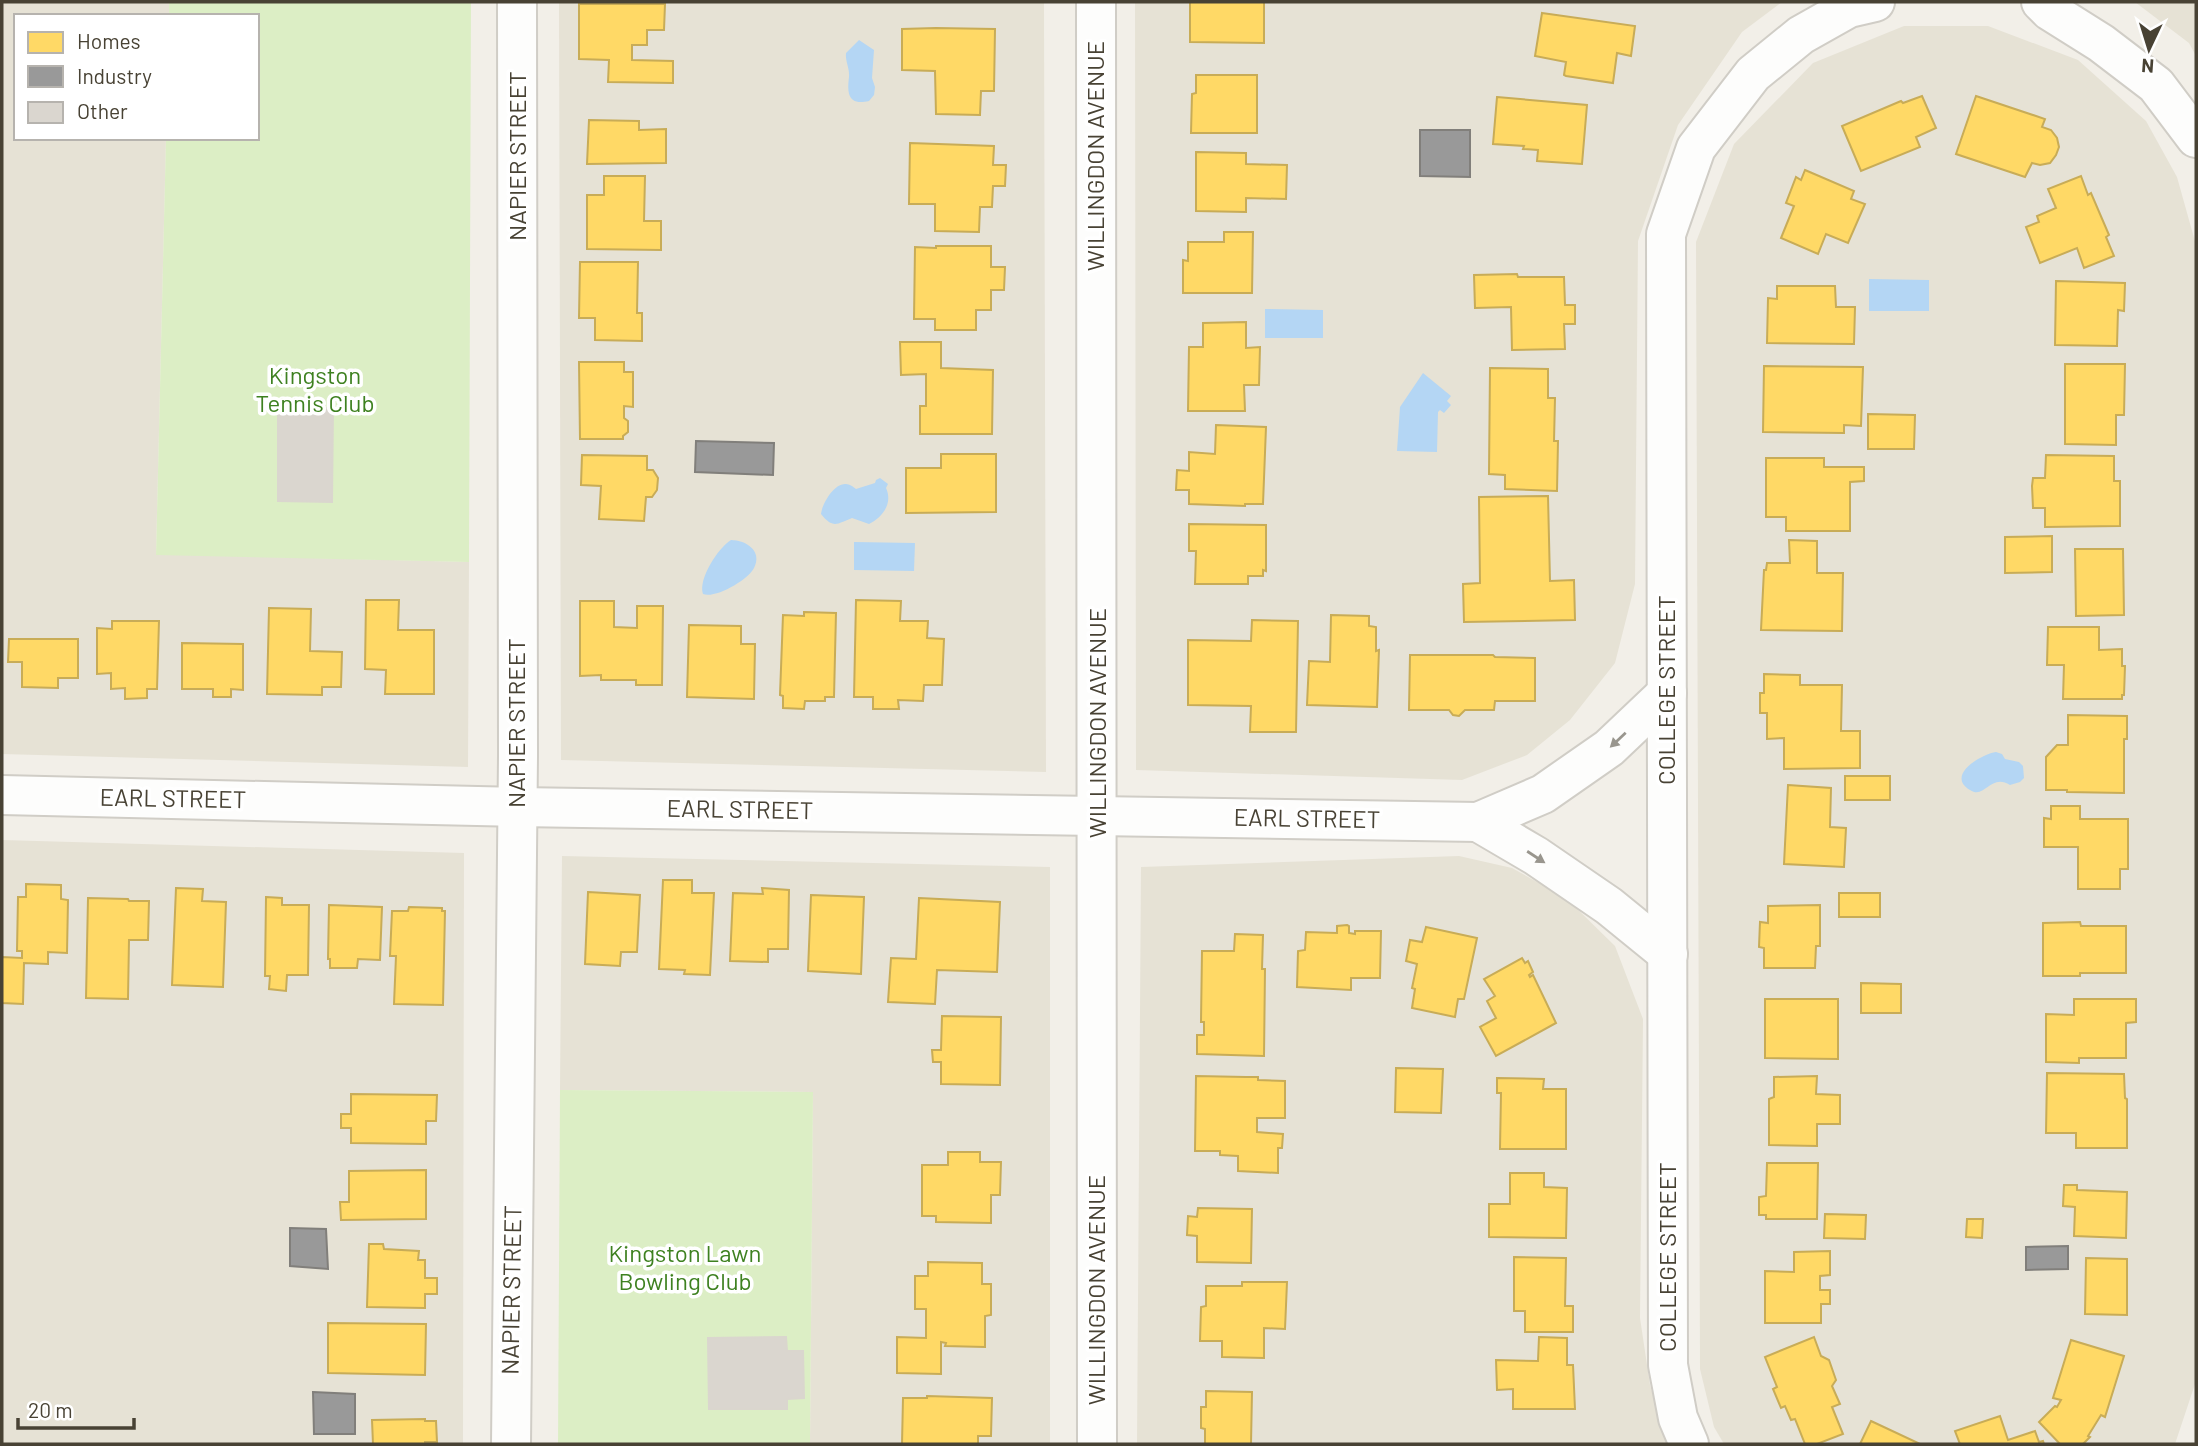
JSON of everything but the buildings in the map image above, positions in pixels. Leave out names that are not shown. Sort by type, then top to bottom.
[{"type":"street","name":"NAPIER STREET","points":[[511,1444],[517,807],[517,2]]},
{"type":"street","name":"WILLINGDON AVENUE","points":[[1096,2],[1097,1444]]},
{"type":"street","name":"COLLEGE STREET","points":[[1689,1444],[1678,1418],[1668,1365],[1666,234],[1696,148],[1753,74],[1801,35],[1859,4]]},
{"type":"street","points":[[2035,5],[2101,43],[2156,85],[2196,138]]},
{"type":"street","name":"EARL STREET","points":[[2,795],[517,807],[1478,822],[1554,786],[1609,748],[1667,692]]},
{"type":"street","name":"EARL STREET","points":[[1478,822],[1536,856],[1609,906],[1668,954]]},
{"type":"shaded area","points":[[2,2],[169,2],[169,14],[14,14],[14,140],[166,140],[156,554],[469,562],[468,767],[2,754]]},
{"type":"shaded area","points":[[559,2],[1044,2],[1046,772],[561,760]]},
{"type":"shaded area","points":[[1135,2],[1782,2],[1742,32],[1678,125],[1638,241],[1635,584],[1615,663],[1570,720],[1527,755],[1462,780],[1136,770]]},
{"type":"shaded area","points":[[2135,2],[2196,2],[2196,56],[2189,43]]},
{"type":"shaded area","points":[[1904,26],[1988,26],[2078,60],[2146,121],[2177,177],[2196,245],[2196,1381],[2175,1444],[1724,1444],[1714,1427],[1700,1369],[1696,242],[1734,144],[1813,63]]},
{"type":"shaded area","points":[[2,840],[464,853],[463,1444],[2,1444]]},
{"type":"shaded area","points":[[562,856],[1050,867],[1050,1444],[810,1444],[813,1092],[560,1090]]},
{"type":"shaded area","points":[[1459,856],[1512,868],[1566,898],[1615,946],[1643,1019],[1640,1318],[1650,1385],[1667,1444],[1137,1444],[1141,867]]},
{"type":"green space","name":"Kingston Tennis Club","points":[[169,2],[471,2],[469,562],[156,555],[166,140],[259,140],[259,14],[169,14]]},
{"type":"green space","name":"Kingston Lawn Bowling Club","points":[[560,1090],[813,1092],[810,1444],[558,1444]]},
{"type":"water","points":[[859,40],[874,50],[874,95],[869,101],[862,102],[850,97],[846,56]]},
{"type":"water","points":[[1869,279],[1929,280],[1929,311],[1869,311]]},
{"type":"water","points":[[1265,309],[1323,310],[1323,338],[1265,338]]},
{"type":"water","points":[[1423,373],[1451,396],[1447,401],[1451,405],[1444,413],[1440,410],[1438,412],[1437,452],[1397,451],[1400,407]]},
{"type":"water","points":[[880,478],[888,484],[888,499],[885,509],[874,521],[869,524],[852,518],[835,524],[821,514],[826,500],[837,487],[847,484],[856,489],[875,483]]},
{"type":"water","points":[[731,540],[747,544],[755,552],[754,568],[731,587],[715,594],[703,594],[703,580],[710,564]]},
{"type":"water","points":[[854,542],[915,543],[914,571],[854,570]]},
{"type":"water","points":[[1996,752],[2002,754],[2005,759],[2019,762],[2023,766],[2024,778],[2010,785],[1997,782],[1980,792],[1970,790],[1963,784],[1962,778],[1968,766]]}]
